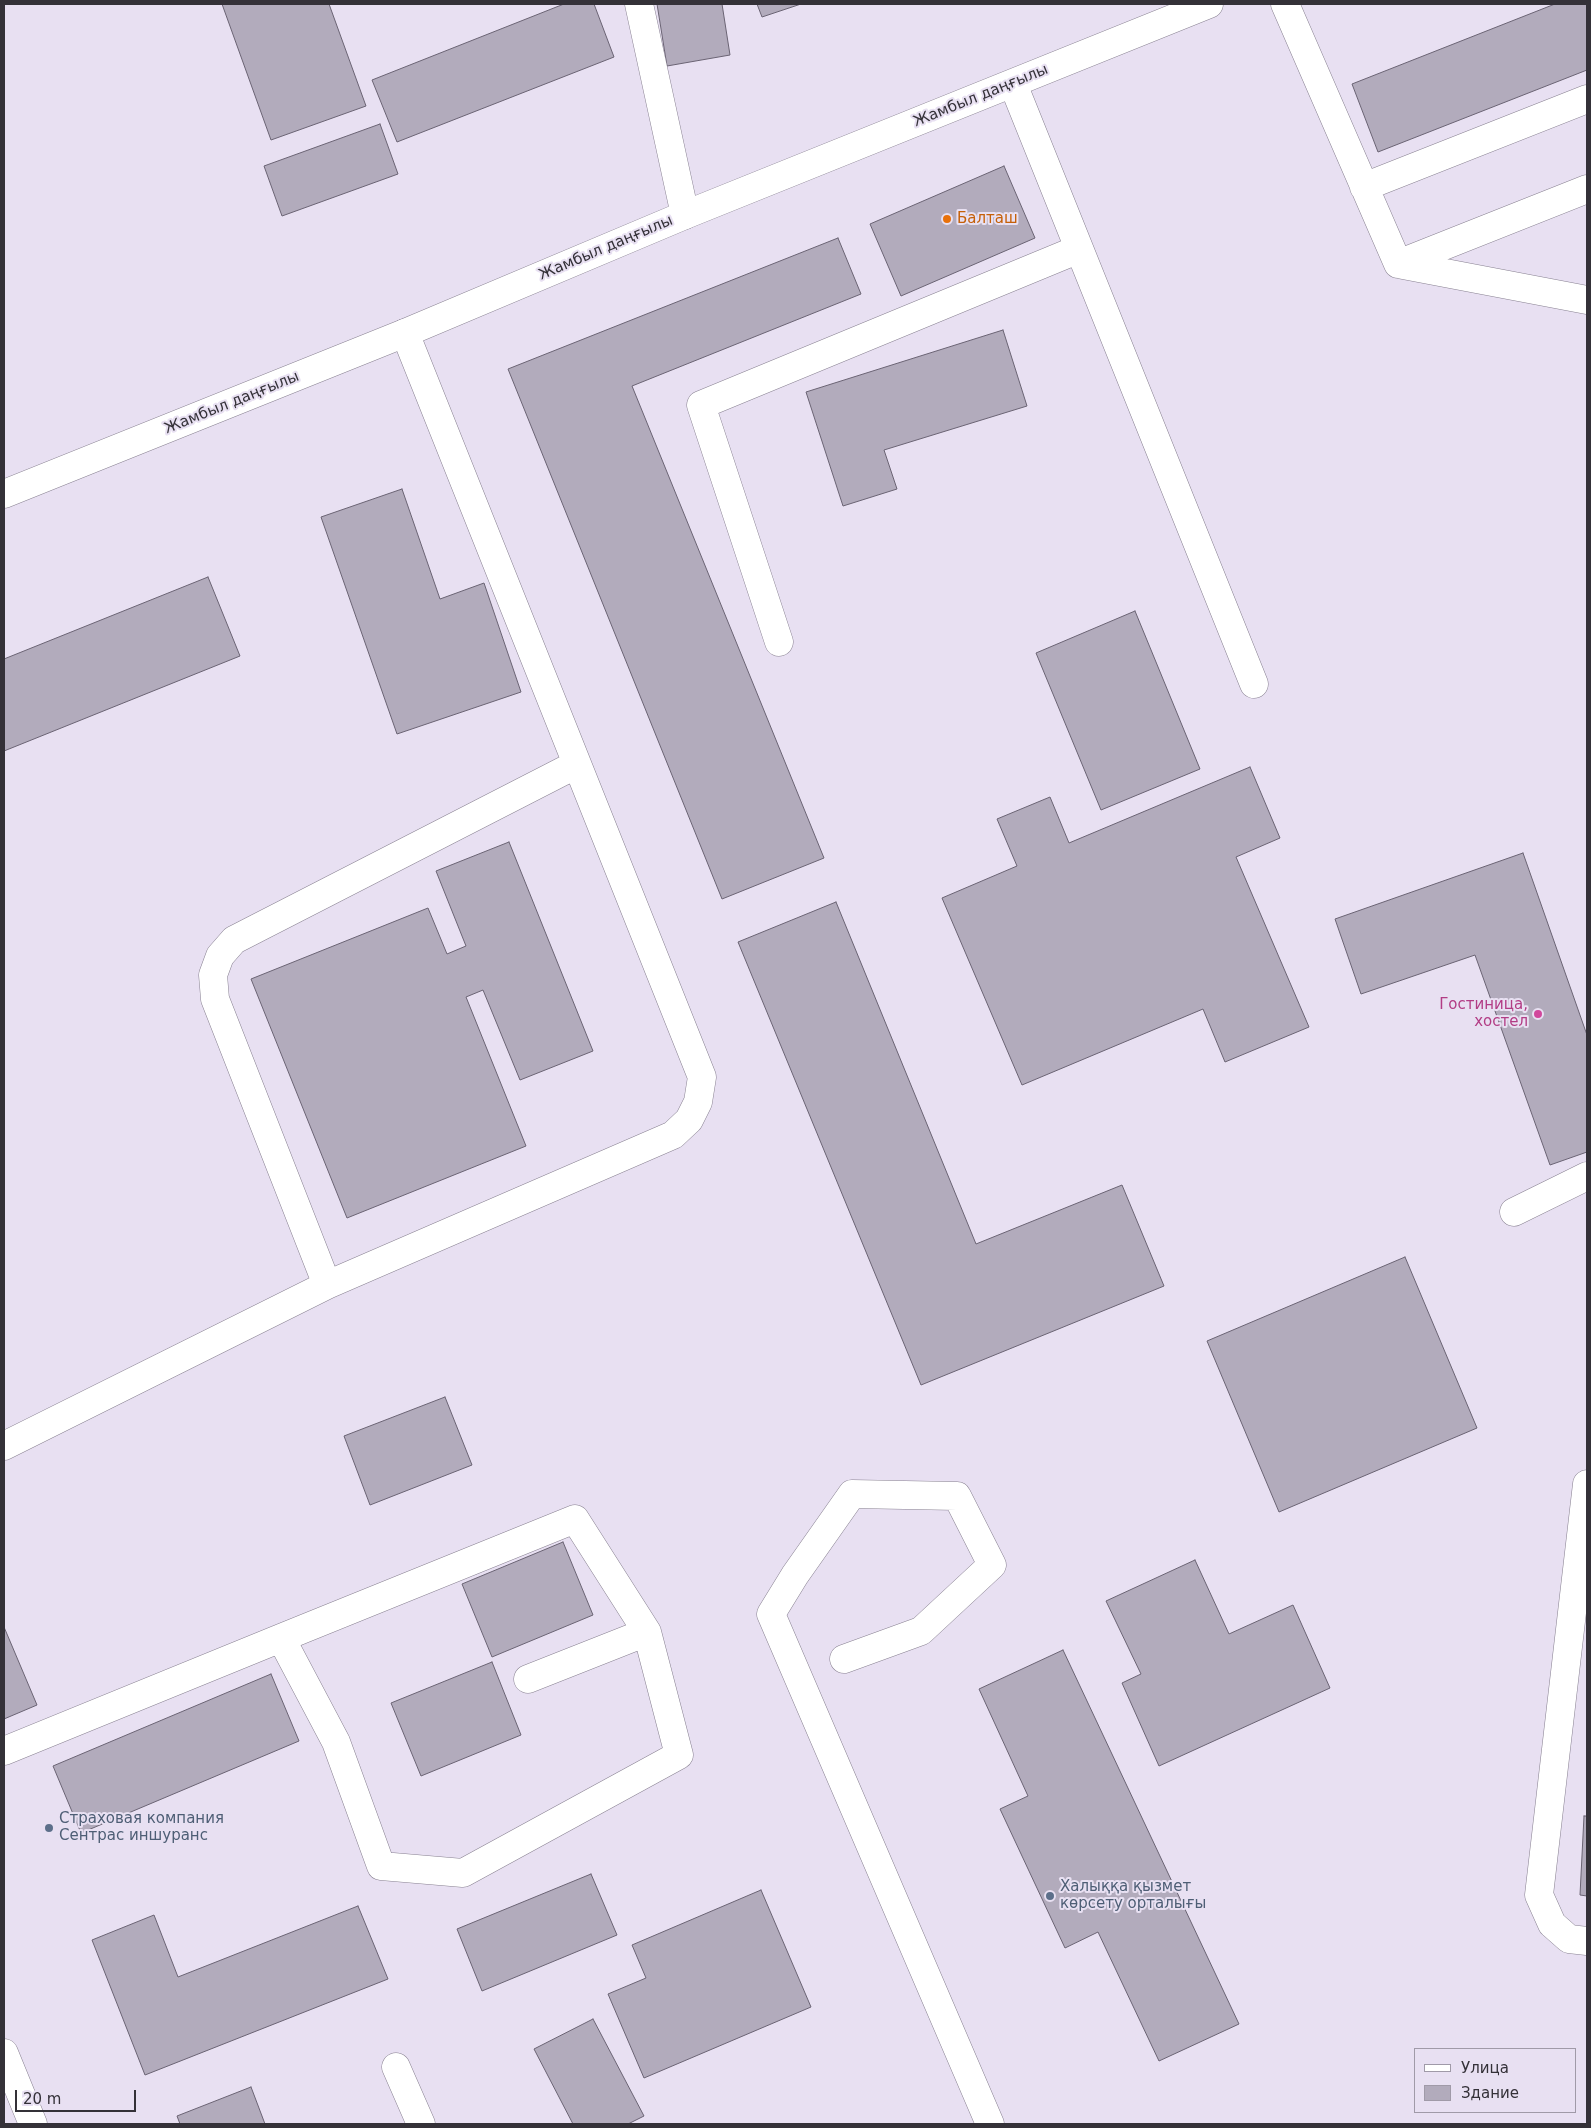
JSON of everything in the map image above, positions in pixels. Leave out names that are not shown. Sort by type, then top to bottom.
[{"type":"main road","points":[[639,4],[685,215]]},
{"type":"main road","name":"Жамбыл даңғылы","points":[[4,494],[405,333],[685,215],[1209,4]]},
{"type":"main road","points":[[1285,4],[1398,264]]},
{"type":"main road","points":[[1013,84],[1254,684]]},
{"type":"main road","points":[[1364,187],[1587,100]]},
{"type":"main road","points":[[1398,264],[1587,190]]},
{"type":"main road","points":[[779,642],[701,405],[1080,249]]},
{"type":"main road","points":[[1398,264],[1587,300]]},
{"type":"main road","points":[[4,1446],[327,1285],[673,1135],[689,1120],[698,1102],[702,1077],[405,333]]},
{"type":"main road","points":[[4,483],[43,478]]},
{"type":"main road","points":[[327,1285],[215,999],[213,975],[220,956],[234,940],[577,764]]},
{"type":"main road","points":[[1514,1212],[1587,1176]]},
{"type":"main road","points":[[1587,1484],[1538,1895],[1552,1924],[1569,1938],[1587,1941]]},
{"type":"main road","points":[[844,1658],[921,1631],[992,1565],[957,1496],[852,1494],[795,1575],[771,1614],[990,2124]]},
{"type":"main road","points":[[4,1751],[281,1638],[575,1519],[647,1632],[679,1755],[463,1873],[381,1866],[336,1742],[281,1638]]},
{"type":"main road","points":[[528,1679],[647,1632]]},
{"type":"main road","points":[[4,2053],[33,2124]]},
{"type":"main road","points":[[396,2067],[421,2124]]},
{"type":"building","points":[[222,4],[329,4],[366,106],[271,140]]},
{"type":"building","points":[[564,4],[594,4],[614,57],[397,142],[372,80]]},
{"type":"building","points":[[657,4],[722,4],[730,55],[667,66]]},
{"type":"building","points":[[757,4],[801,4],[762,17]]},
{"type":"building","points":[[1555,4],[1587,4],[1587,70],[1378,152],[1352,84]]},
{"type":"building","points":[[380,124],[398,174],[282,216],[264,166]]},
{"type":"building","points":[[1004,166],[1035,238],[901,296],[870,224]]},
{"type":"building","points":[[838,238],[861,294],[632,386],[824,858],[722,899],[508,369]]},
{"type":"building","points":[[1003,330],[1027,406],[884,450],[897,489],[843,506],[806,392]]},
{"type":"building","points":[[402,489],[440,599],[484,583],[521,692],[397,734],[321,517]]},
{"type":"building","points":[[208,577],[240,656],[4,751],[4,659]]},
{"type":"building","points":[[1135,611],[1200,769],[1101,810],[1036,653]]},
{"type":"building","points":[[1250,767],[1280,838],[1236,857],[1309,1027],[1225,1062],[1203,1009],[1022,1085],[942,898],[1017,866],[997,819],[1050,797],[1069,843]]},
{"type":"building","points":[[509,842],[593,1051],[520,1080],[483,990],[466,997],[526,1146],[347,1218],[251,979],[428,908],[447,954],[466,946],[436,871]]},
{"type":"building","name":"Гостиница, хостел","points":[[1523,853],[1587,1035],[1587,1152],[1550,1165],[1475,955],[1361,994],[1335,919]]},
{"type":"building","points":[[836,902],[976,1244],[1122,1185],[1164,1286],[921,1385],[738,942]]},
{"type":"building","points":[[1405,1257],[1477,1428],[1279,1512],[1207,1341]]},
{"type":"building","points":[[445,1397],[472,1465],[370,1505],[344,1436]]},
{"type":"building","points":[[563,1542],[593,1615],[492,1657],[462,1584]]},
{"type":"building","points":[[1195,1560],[1229,1634],[1293,1605],[1330,1688],[1159,1766],[1122,1683],[1141,1674],[1106,1601]]},
{"type":"building","points":[[4,1627],[37,1705],[4,1719]]},
{"type":"building","points":[[1063,1650],[1239,2024],[1159,2061],[1098,1932],[1065,1948],[1000,1809],[1028,1796],[979,1689]]},
{"type":"building","points":[[492,1662],[521,1735],[421,1776],[391,1703]]},
{"type":"building","points":[[271,1674],[299,1741],[81,1833],[53,1766]]},
{"type":"building","points":[[1584,1816],[1587,1816],[1587,1896],[1580,1895]]},
{"type":"building","points":[[591,1874],[617,1935],[482,1991],[457,1929]]},
{"type":"building","points":[[761,1890],[811,2007],[644,2078],[608,1994],[646,1978],[632,1945]]},
{"type":"building","points":[[358,1906],[388,1979],[145,2075],[92,1940],[154,1915],[178,1977]]},
{"type":"building","points":[[593,2019],[644,2116],[628,2124],[573,2124],[534,2049]]},
{"type":"building","points":[[251,2087],[265,2124],[180,2124],[177,2116]]},
{"type":"place","name":"Балташ","points":[[947,219]]},
{"type":"place","name":"Гостиница, хостел","points":[[1538,1014]]},
{"type":"place","name":"Страховая компания Сентрас иншуранс","points":[[49,1828]]},
{"type":"place","name":"Халыққа қызмет көрсету орталығы","points":[[1050,1896]]}]
